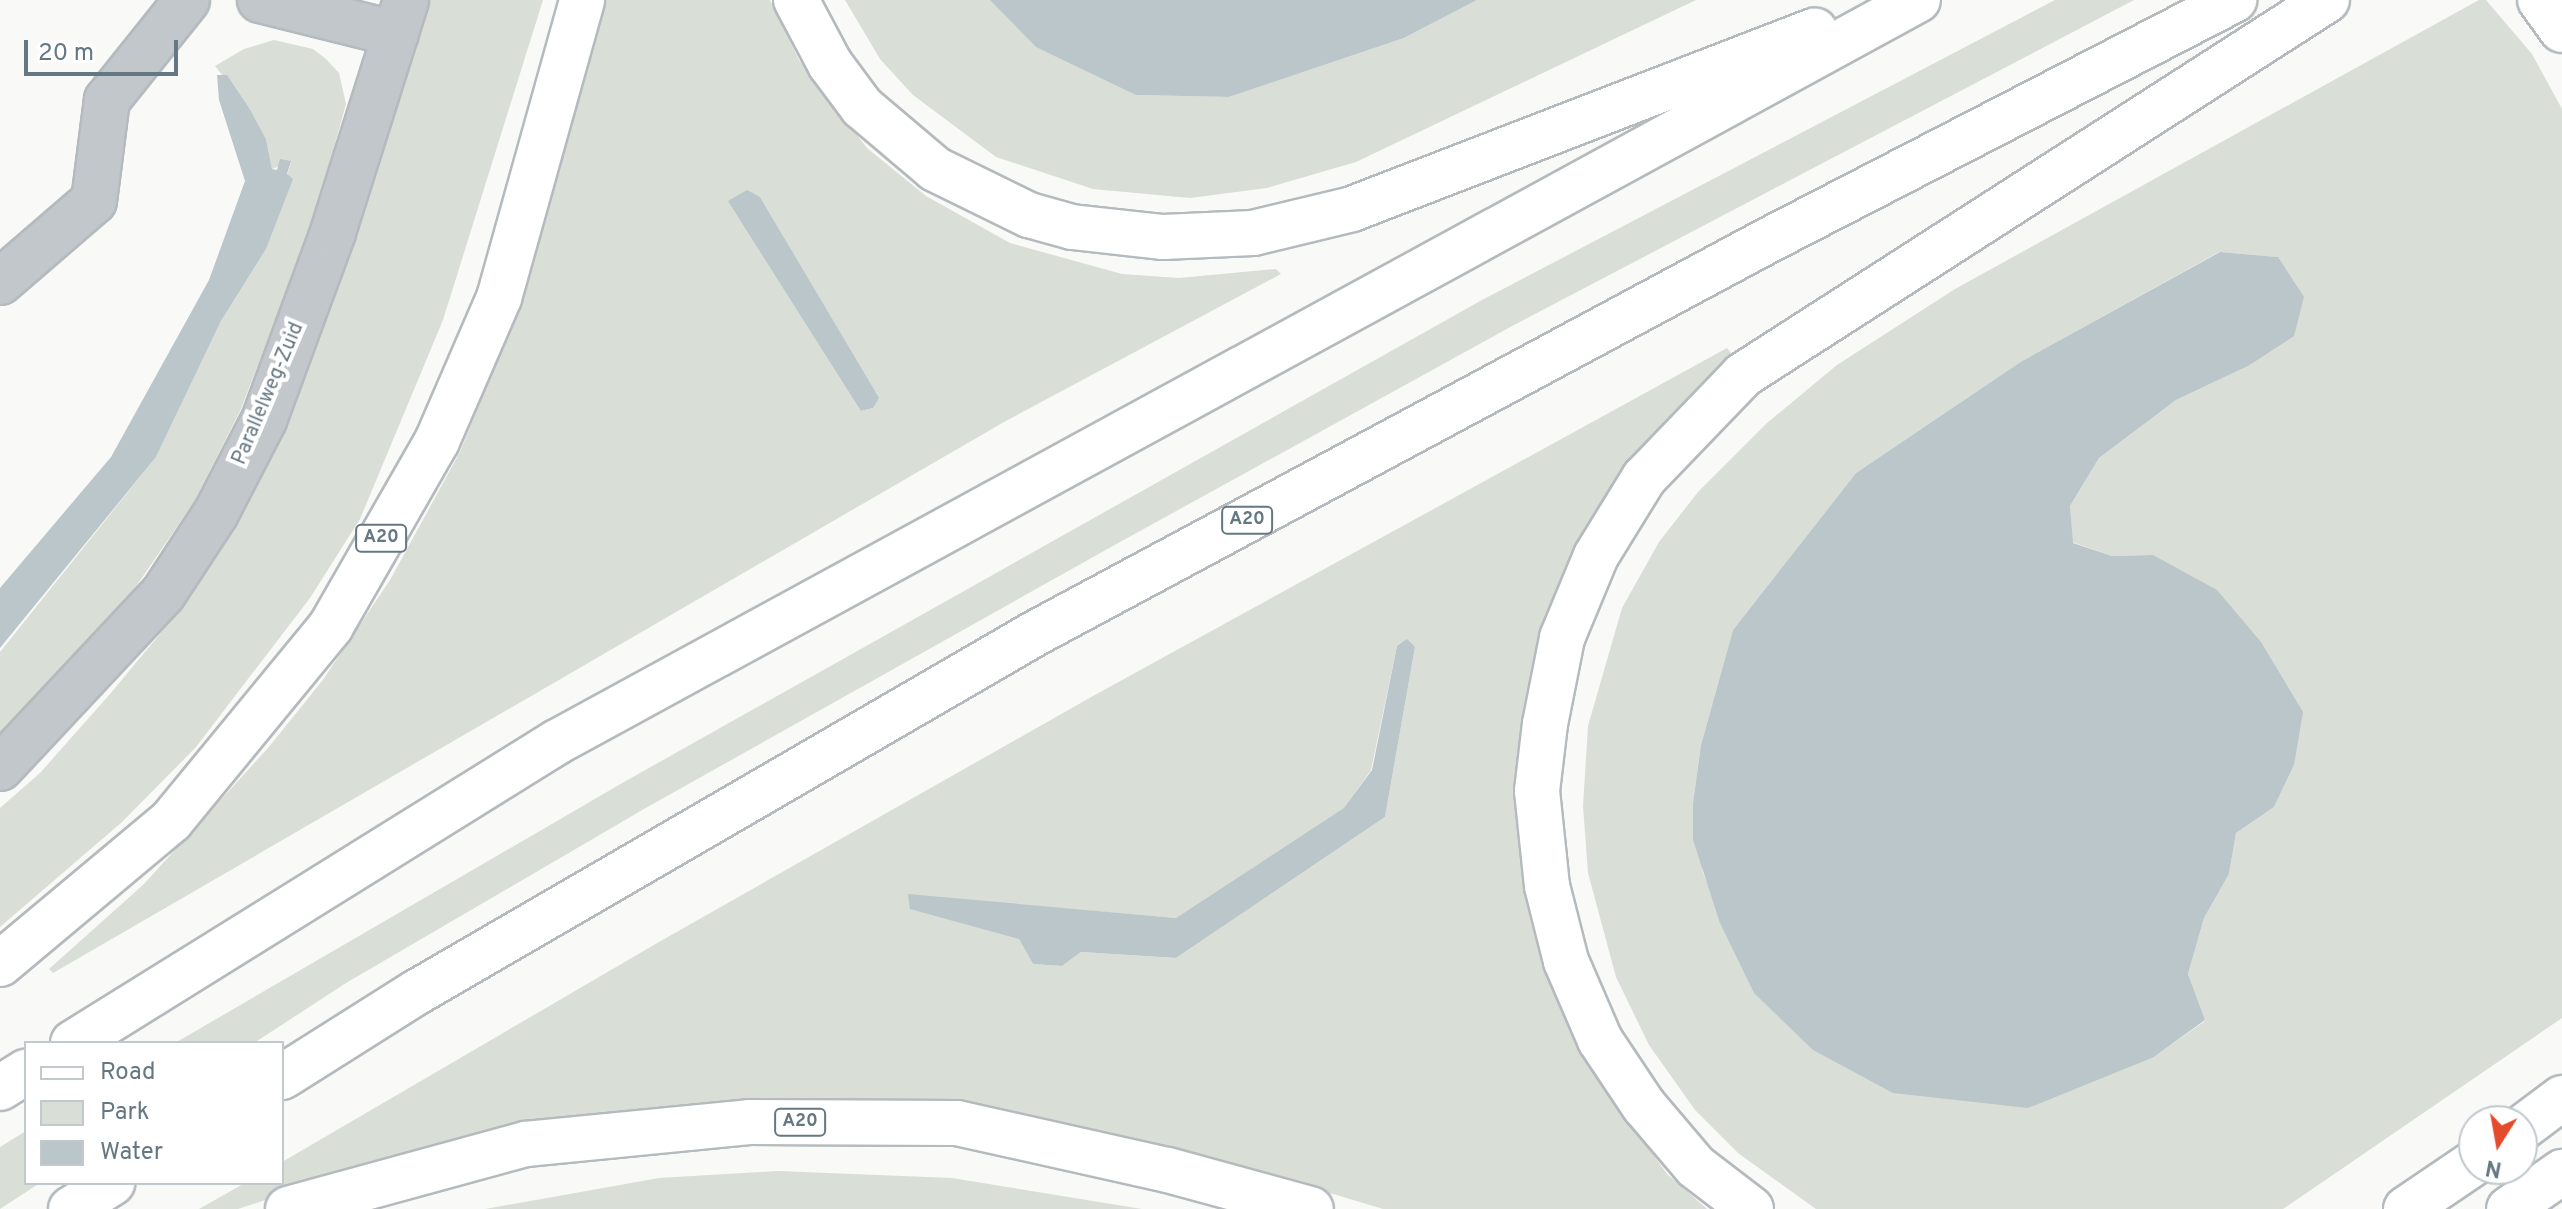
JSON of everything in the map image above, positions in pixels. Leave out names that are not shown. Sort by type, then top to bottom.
[{"type":"highway","name":"A20","points":[[0,964],[171,821],[331,626],[437,441],[499,298],[582,0]]},
{"type":"highway","points":[[796,0],[830,64],[862,107],[935,169],[1029,215],[1072,227],[1163,237],[1253,233],[1352,209],[1892,0]]},
{"type":"highway","points":[[76,1041],[557,742],[1918,0]]},
{"type":"highway","name":"A20","points":[[284,1076],[417,992],[1034,634],[1767,241],[2234,0]]},
{"type":"highway","points":[[1751,1209],[1696,1167],[1644,1106],[1600,1040],[1566,961],[1547,886],[1537,791],[1545,724],[1562,638],[1596,556],[1644,478],[1743,375],[2327,0]]},
{"type":"highway","points":[[0,1088],[24,1073]]},
{"type":"highway","points":[[2538,1116],[2562,1098]]},
{"type":"highway","name":"A20","points":[[288,1209],[526,1144],[749,1122],[957,1123],[1168,1170],[1311,1209]]},
{"type":"highway","points":[[2509,1209],[2562,1172]]},
{"type":"highway","points":[[2406,1209],[2458,1174]]},
{"type":"highway","points":[[71,1209],[109,1185]]},
{"type":"street","points":[[0,282],[94,201],[107,100],[187,0]]},
{"type":"street","points":[[260,0],[401,17]]},
{"type":"street","name":"Parallelweg-Zuid","points":[[0,768],[163,594],[216,513],[264,420],[333,232],[401,17]]},
{"type":"green space","points":[[428,0],[543,0],[443,320],[360,519],[310,598],[196,747],[122,822],[0,927],[0,808],[40,773],[184,605],[235,524],[282,424],[353,235]]},
{"type":"green space","points":[[604,0],[770,0],[799,60],[867,148],[926,196],[1010,243],[1122,274],[1179,278],[1276,269],[1281,274],[1004,422],[53,973],[49,969],[143,885],[268,748],[322,681],[390,580],[460,452],[496,363],[528,269]],"holes":[[[760,197],[878,398],[873,408],[861,411]]]},
{"type":"green space","points":[[845,0],[990,0],[1136,95],[1229,97],[1404,38],[1477,0],[1696,0],[1356,162],[1267,188],[1190,198],[1093,189],[996,157],[913,95],[880,59]]},
{"type":"green space","points":[[2055,0],[2134,0],[1514,325],[1111,547],[644,809],[346,983],[257,1041],[178,1041],[624,782],[1482,300]]},
{"type":"green space","points":[[2479,0],[2486,0],[2532,54],[2562,109],[2562,1018],[2283,1209],[1816,1209],[1738,1153],[1695,1110],[1649,1045],[1616,977],[1588,873],[1583,806],[1588,726],[1622,608],[1659,542],[1698,492],[1767,423],[1837,365],[1955,289]],"holes":[[[2219,252],[2278,257],[2248,366],[2176,400],[2099,458],[2070,506],[2072,542],[2112,556],[2153,555],[2294,765],[2274,807],[2236,833],[2229,874],[2204,918],[2188,974],[2205,1021],[2154,1057],[1754,993],[1703,873],[1693,803],[1701,745],[1733,630],[1856,473],[2022,361]]]},
{"type":"green space","points":[[274,40],[313,49],[326,59],[339,73],[346,104],[313,223],[240,411],[194,502],[137,585],[73,662],[0,733],[0,652],[156,457],[221,321],[266,249],[291,162],[272,169],[266,139],[251,111],[215,66],[244,49]]},
{"type":"green space","points":[[1727,348],[1734,357],[1680,406],[1632,466],[1594,526],[1524,868],[1549,979],[1593,1071],[1667,1174],[1707,1209],[1383,1209],[1250,1169],[1072,1128],[950,1110],[301,1188],[238,1209],[199,1209],[241,1185],[284,1185],[284,1161],[659,942],[1093,696]],"holes":[[[1397,646],[1415,647],[1385,817],[1176,958],[1081,952],[1062,966],[1033,964],[1019,939],[908,895],[1176,918],[1344,809],[1371,770]]]},
{"type":"green space","points":[[24,1132],[24,1185],[37,1185],[0,1209],[0,1147]]},
{"type":"green space","points":[[778,1171],[952,1178],[1142,1209],[485,1209],[659,1178]]},
{"type":"water","points":[[990,0],[1477,0],[1404,38],[1229,97],[1136,95],[1036,47]]},
{"type":"water","points":[[217,75],[227,75],[251,111],[266,139],[272,169],[277,170],[280,159],[291,161],[287,174],[293,179],[266,249],[221,321],[156,457],[0,648],[0,588],[111,457],[209,280],[245,181],[219,100]]},
{"type":"water","points":[[747,190],[760,197],[879,398],[873,408],[861,411],[728,201]]},
{"type":"water","points":[[2220,252],[2278,257],[2304,297],[2294,336],[2248,366],[2176,400],[2099,458],[2070,506],[2073,543],[2112,556],[2153,555],[2217,590],[2261,642],[2303,712],[2294,765],[2274,807],[2236,833],[2229,874],[2204,918],[2188,974],[2205,1020],[2154,1057],[2028,1108],[1893,1093],[1813,1050],[1754,993],[1720,923],[1693,840],[1693,803],[1701,745],[1733,630],[1856,473],[2022,361]]},
{"type":"water","points":[[1407,639],[1415,647],[1385,817],[1176,958],[1081,952],[1062,966],[1033,964],[1019,939],[910,909],[908,894],[1176,918],[1344,808],[1372,770],[1397,646]]}]
